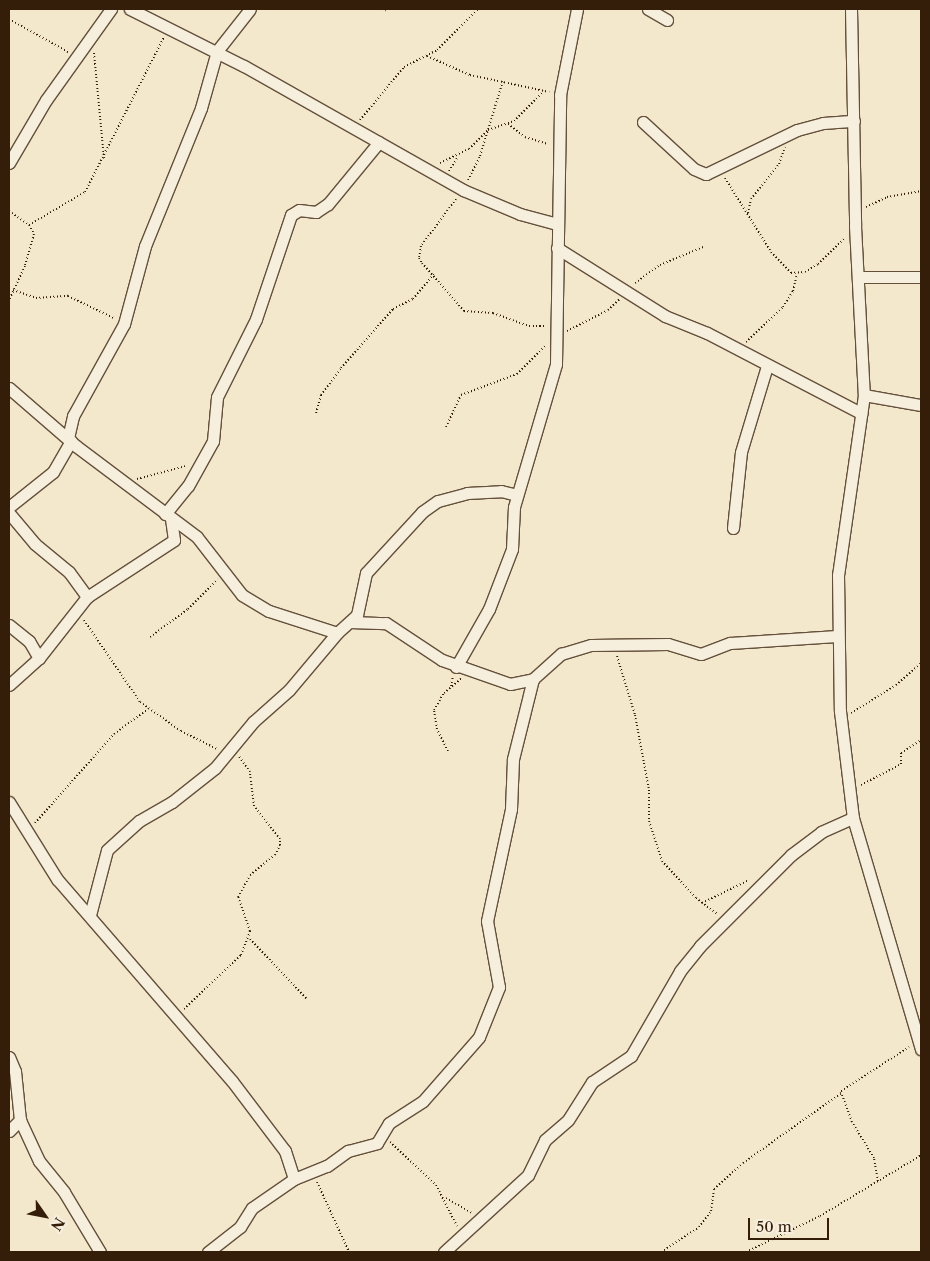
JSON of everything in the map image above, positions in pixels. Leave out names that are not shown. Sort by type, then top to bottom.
[{"type":"street","points":[[9,163],[75,59],[111,9]]},
{"type":"street","points":[[130,9],[217,51],[463,190],[520,214],[557,224]]},
{"type":"street","points":[[9,507],[53,472],[69,440],[73,416],[124,324],[145,246],[202,108],[217,51],[250,9]]},
{"type":"street","points":[[456,667],[489,609],[512,548],[512,516],[517,495],[556,364],[557,146],[560,95],[577,9]]},
{"type":"street","points":[[648,9],[667,20]]},
{"type":"street","points":[[851,9],[855,226],[864,395],[843,523],[837,636],[840,719],[847,790],[853,818],[920,1045]]},
{"type":"street","points":[[643,122],[694,169],[706,174],[790,135],[823,123],[854,121]]},
{"type":"street","points":[[9,685],[39,658],[87,597],[174,540],[168,516],[200,465],[217,428],[218,397],[263,301],[291,215],[299,210],[316,212],[328,204],[379,142]]},
{"type":"street","points":[[556,248],[628,291],[665,316],[862,413]]},
{"type":"street","points":[[859,277],[921,277]]},
{"type":"street","points":[[733,528],[741,452],[767,366]]},
{"type":"street","points":[[9,388],[69,440],[128,482],[205,545],[242,594],[259,606],[337,633]]},
{"type":"street","points":[[864,395],[921,405]]},
{"type":"street","points":[[90,915],[107,850],[139,821],[172,802],[230,751],[337,633],[350,622],[361,606],[366,573],[422,512],[438,501],[467,493],[501,491],[517,495]]},
{"type":"street","points":[[9,513],[35,544],[69,572],[87,597]]},
{"type":"street","points":[[350,622],[386,623],[456,667],[510,684],[533,679],[562,654],[575,648],[668,644],[701,654],[730,643],[837,636]]},
{"type":"street","points":[[9,625],[28,641],[39,658]]},
{"type":"street","points":[[208,1252],[240,1227],[252,1208],[294,1178],[312,1172],[348,1151],[378,1143],[394,1118],[423,1101],[474,1045],[500,987],[487,921],[511,809],[513,759],[533,679]]},
{"type":"street","points":[[9,802],[57,879],[178,1014],[285,1151],[294,1178]]},
{"type":"street","points":[[444,1252],[482,1220],[528,1175],[540,1146],[568,1120],[592,1082],[635,1050],[690,958],[791,855],[822,832],[853,818]]},
{"type":"street","points":[[9,1057],[14,1071],[20,1120],[43,1169],[64,1192],[100,1252]]},
{"type":"street","points":[[9,1131],[20,1120]]},
{"type":"path","points":[[382,9],[386,11]]},
{"type":"path","points":[[356,129],[388,83],[404,67],[427,56],[444,44],[478,9]]},
{"type":"path","points":[[9,19],[53,41],[75,59]]},
{"type":"path","points":[[28,225],[78,199],[104,159],[168,28]]},
{"type":"path","points":[[90,38],[99,83],[104,159]]},
{"type":"path","points":[[427,56],[470,75],[560,95]]},
{"type":"path","points":[[503,81],[488,130],[463,190],[419,252],[422,263],[434,274],[464,311],[493,314],[555,332]]},
{"type":"path","points":[[446,177],[458,156],[488,130],[508,124],[544,91]]},
{"type":"path","points":[[508,124],[526,137],[557,146]]},
{"type":"path","points":[[748,213],[756,189],[782,160],[790,135]]},
{"type":"path","points":[[424,168],[458,156]]},
{"type":"path","points":[[719,169],[782,268],[797,274],[818,264],[855,226]]},
{"type":"path","points":[[855,212],[887,197],[921,191]]},
{"type":"path","points":[[9,211],[28,225],[34,234],[32,246],[9,300]]},
{"type":"path","points":[[446,426],[461,395],[517,374],[535,359],[555,332],[608,310],[660,265],[703,247]]},
{"type":"path","points":[[316,413],[321,395],[341,368],[393,310],[413,299],[434,274]]},
{"type":"path","points":[[737,350],[783,307],[793,291],[797,274]]},
{"type":"path","points":[[13,290],[36,298],[68,296],[124,324]]},
{"type":"path","points":[[128,482],[172,468],[200,465]]},
{"type":"path","points":[[150,637],[204,595],[224,572]]},
{"type":"path","points":[[76,610],[140,702],[181,731],[230,751],[250,772],[254,806],[280,839],[275,855],[250,875],[238,897],[250,939],[307,999]]},
{"type":"path","points":[[614,645],[635,715],[649,790],[649,821],[662,861],[702,903],[726,922]]},
{"type":"path","points":[[840,719],[896,685],[921,663]]},
{"type":"path","points":[[448,751],[437,729],[434,710],[444,693],[470,672]]},
{"type":"path","points":[[27,831],[61,798],[78,772],[114,734],[148,709]]},
{"type":"path","points":[[847,790],[901,764],[901,753],[921,740]]},
{"type":"path","points":[[702,903],[752,879]]},
{"type":"path","points":[[178,1014],[223,976],[250,939]]},
{"type":"path","points":[[661,1252],[700,1228],[711,1211],[714,1189],[736,1169],[841,1093],[845,1086],[920,1045]]},
{"type":"path","points":[[841,1093],[852,1122],[874,1158],[878,1181]]},
{"type":"path","points":[[384,1136],[445,1198],[482,1220]]},
{"type":"path","points":[[746,1252],[878,1181],[921,1155]]},
{"type":"path","points":[[312,1172],[349,1252]]},
{"type":"path","points":[[445,1198],[461,1236]]}]
